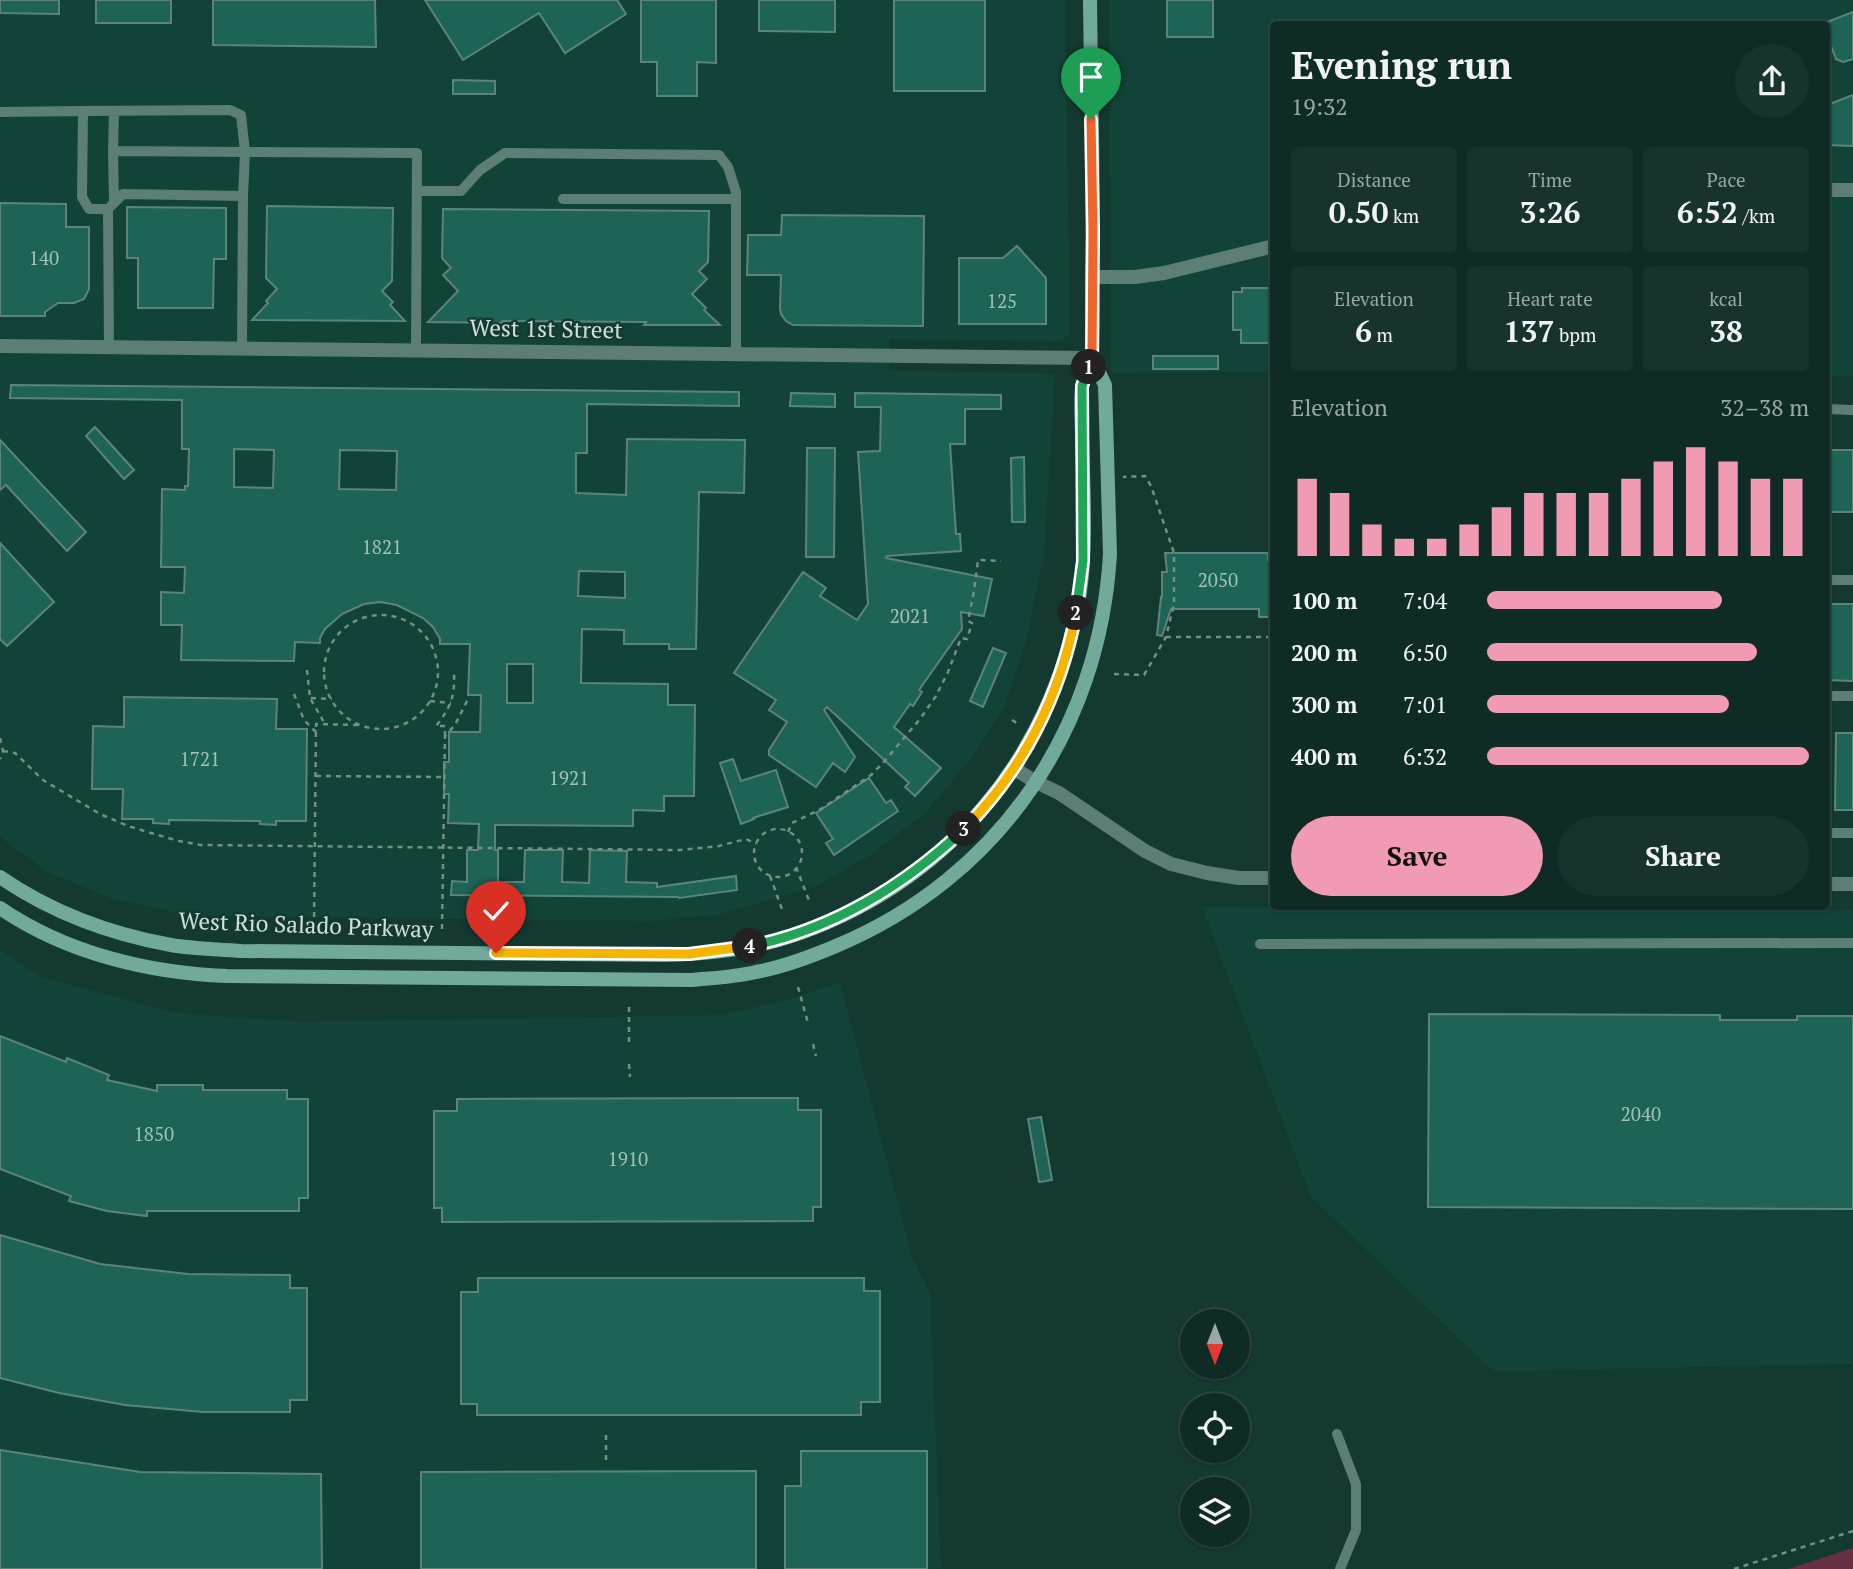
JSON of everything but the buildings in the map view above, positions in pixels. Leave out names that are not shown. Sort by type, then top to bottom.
[{"type":"main road","points":[[0,908],[35,928],[95,954],[148,968],[186,974],[692,980],[756,972],[812,956],[898,916],[962,868],[997,834],[1035,782],[1060,739],[1088,675],[1099,635],[1108,581],[1110,554],[1105,385],[1092,358],[1090,0]]},
{"type":"main road","name":"West Rio Salado Parkway","points":[[1,880],[65,913],[102,928],[162,943],[241,951],[653,955],[714,952],[793,935],[845,914],[926,863],[967,827],[1013,768],[1034,734],[1056,688],[1066,659],[1078,604],[1083,561],[1082,386],[1092,358]]},
{"type":"street","points":[[1830,190],[1853,190]]},
{"type":"street","points":[[1092,277],[1135,277],[1164,273],[1270,247]]},
{"type":"street","name":"West 1st Street","points":[[0,346],[1092,358]]},
{"type":"street","points":[[1013,768],[1059,793],[1145,851],[1171,864],[1228,876],[1270,878]]},
{"type":"street","points":[[1830,884],[1853,884]]},
{"type":"lane","points":[[0,112],[230,110],[241,115],[245,152],[242,348]]},
{"type":"lane","points":[[83,111],[82,197],[89,209],[111,206],[123,194],[243,196]]},
{"type":"lane","points":[[109,347],[114,111]]},
{"type":"lane","points":[[113,151],[417,153],[416,351]]},
{"type":"lane","points":[[417,191],[461,191],[481,170],[505,153],[719,155],[728,167],[736,192],[736,354]]},
{"type":"lane","points":[[564,199],[736,199]]},
{"type":"lane","points":[[1830,409],[1853,410]]},
{"type":"lane","points":[[1830,580],[1853,580]]},
{"type":"lane","points":[[1830,696],[1853,696]]},
{"type":"lane","points":[[1830,832],[1853,833]]},
{"type":"lane","points":[[1260,943],[1853,943]]},
{"type":"lane","points":[[1337,1434],[1356,1484],[1356,1530],[1340,1569]]},
{"type":"path","points":[[1114,674],[1144,675],[1166,637],[1174,604],[1174,553],[1152,486],[1144,476],[1121,477]]},
{"type":"path","points":[[788,832],[792,823],[821,809],[871,775],[920,719],[948,672],[961,638],[967,639],[972,623],[968,621],[978,560],[1001,561]]},
{"type":"path","points":[[314,927],[316,724],[362,725],[379,729],[397,726],[414,718],[427,706],[436,690],[439,672],[436,653],[426,635],[411,622],[392,616],[372,615],[354,622],[338,634],[328,651],[324,670],[332,699],[346,716],[362,725]]},
{"type":"path","points":[[1166,637],[1270,637]]},
{"type":"path","points":[[307,670],[310,698],[326,724]]},
{"type":"path","points":[[442,929],[445,726],[436,726],[454,694],[454,673]]},
{"type":"path","points":[[294,694],[304,720],[316,732]]},
{"type":"path","points":[[445,736],[455,725],[469,697]]},
{"type":"path","points":[[310,698],[332,699]]},
{"type":"path","points":[[430,701],[451,702]]},
{"type":"path","points":[[1012,720],[1022,727]]},
{"type":"path","points":[[0,738],[3,751],[0,759]]},
{"type":"path","points":[[3,751],[15,753],[43,780],[81,803],[128,826],[201,845],[679,850],[719,846],[746,839],[756,844]]},
{"type":"path","points":[[316,776],[444,777]]},
{"type":"path","points":[[770,876],[785,876],[796,867],[801,858],[799,842],[783,830],[763,834],[754,853],[758,867],[770,876],[783,912]]},
{"type":"path","points":[[796,867],[810,903]]},
{"type":"path","points":[[797,987],[808,1023]]},
{"type":"path","points":[[629,1007],[629,1044]]},
{"type":"path","points":[[813,1044],[816,1056]]},
{"type":"path","points":[[629,1064],[630,1077]]},
{"type":"path","points":[[606,1435],[606,1460]]},
{"type":"path","points":[[1734,1569],[1853,1531]]},
{"type":"shaded area","points":[[0,0],[1065,0],[1070,333],[1062,341],[889,339],[889,370],[1055,374],[1044,555],[1026,642],[1005,705],[973,756],[925,813],[869,856],[814,887],[721,914],[652,921],[192,916],[110,898],[47,872],[0,837]]},
{"type":"shaded area","points":[[1109,0],[1853,0],[1853,376],[1830,376],[1830,21],[1270,21],[1270,372],[1111,373]]},
{"type":"shaded area","points":[[1202,907],[1270,907],[1270,910],[1853,910],[1853,1364],[1493,1371],[1311,1197]]},
{"type":"shaded area","points":[[0,950],[42,977],[175,1013],[302,1022],[720,1015],[789,1000],[840,982],[912,1257],[930,1293],[941,1569],[0,1569]]},
{"type":"shaded area","points":[[1853,1548],[1853,1569],[1788,1569]]},
{"type":"route","points":[[496,953],[689,954],[740,948],[783,939],[829,921],[864,903],[926,863],[967,827],[1013,768],[1047,710],[1056,688],[1066,659],[1081,587],[1082,386],[1092,358],[1091,119]]}]
